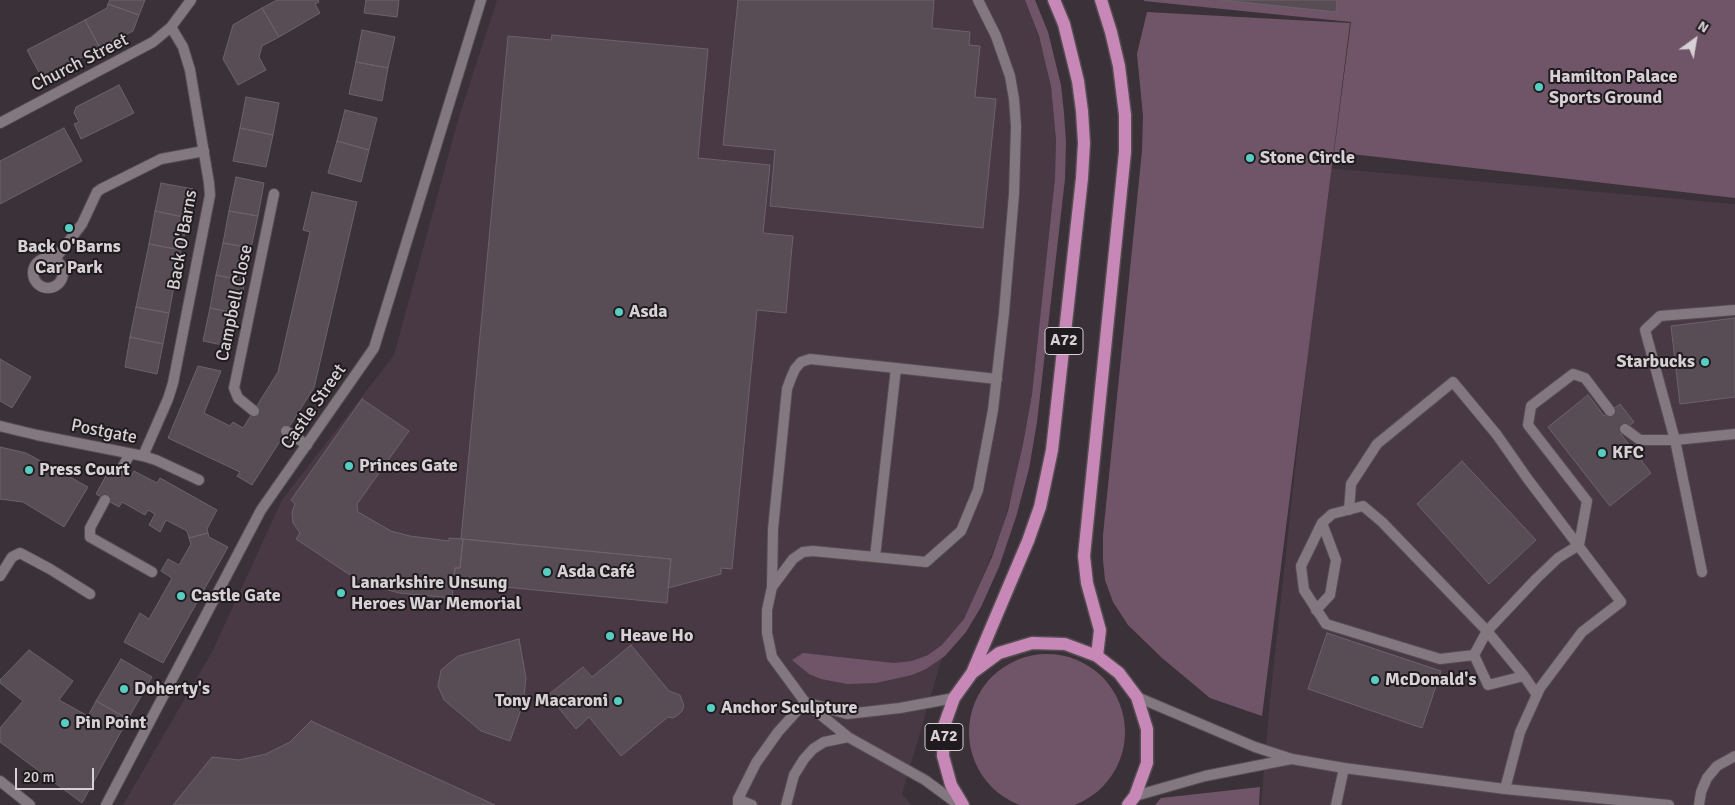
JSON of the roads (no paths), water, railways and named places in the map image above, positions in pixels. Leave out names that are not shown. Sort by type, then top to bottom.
[{"type":"main road","name":"A72","points":[[963,805],[951,784],[944,756],[944,726],[954,698],[972,673],[1031,532],[1040,507],[1052,450],[1081,188],[1084,143],[1078,81],[1064,24],[1054,0]]},
{"type":"main road","name":"A72","points":[[1097,656],[1100,630],[1087,582],[1084,556],[1125,152],[1126,115],[1119,66],[1102,0]]},
{"type":"main road","name":"A72","points":[[972,673],[1000,653],[1032,643],[1065,644],[1097,656],[1119,674],[1137,697],[1148,730],[1147,764],[1132,800]]},
{"type":"street","name":"Church Street","points":[[0,122],[143,48],[171,27],[191,0]]},
{"type":"street","name":"Castle Street","points":[[106,805],[261,510],[374,348],[481,0]]},
{"type":"street","points":[[772,587],[793,559],[803,552],[814,551],[926,562],[961,531],[978,490],[991,419],[1004,313],[1014,194],[1016,126],[1010,76],[996,36],[978,0]]},
{"type":"street","name":"Back O'Barns","points":[[143,456],[168,399],[175,374],[210,195],[187,59],[171,27]]},
{"type":"street","points":[[55,259],[82,224],[101,189],[161,159],[204,151]]},
{"type":"street","name":"Campbell Close","points":[[254,411],[238,398],[234,388],[274,194]]},
{"type":"street","points":[[1702,572],[1675,440],[1645,330],[1660,316],[1735,310]]},
{"type":"street","points":[[959,805],[925,780],[848,737],[805,702],[772,657],[767,610],[772,587],[773,529],[787,389],[801,362],[810,359],[996,379]]},
{"type":"street","points":[[875,557],[896,368]]},
{"type":"street","points":[[1474,655],[1487,631],[1558,558],[1579,545],[1587,502],[1528,425],[1531,406],[1574,374],[1585,378],[1610,412]]},
{"type":"street","points":[[1349,510],[1351,484],[1378,444],[1453,382],[1497,434],[1527,478],[1620,602],[1582,632],[1540,688],[1520,732],[1505,789]]},
{"type":"street","name":"Postgate","points":[[0,426],[143,456],[199,480]]},
{"type":"street","points":[[1625,429],[1640,440],[1675,440],[1735,434]]},
{"type":"street","points":[[286,431],[307,445]]},
{"type":"street","points":[[121,470],[130,454]]},
{"type":"street","points":[[105,500],[90,528],[90,536],[152,572]]},
{"type":"street","points":[[1474,655],[1440,659],[1326,624],[1304,590],[1301,566],[1322,523],[1332,514],[1362,506],[1382,522],[1487,631],[1537,695]]},
{"type":"street","points":[[1316,610],[1330,595],[1336,560],[1322,523]]},
{"type":"street","points":[[0,576],[12,557],[20,553],[90,594]]},
{"type":"street","points":[[1474,655],[1488,684],[1524,676]]},
{"type":"street","points":[[1137,697],[1254,747],[1292,759],[1344,768],[1505,789],[1669,805]]},
{"type":"street","points":[[805,702],[847,714],[900,708],[954,698]]},
{"type":"street","points":[[752,805],[738,802],[756,763],[778,732],[805,702]]},
{"type":"street","points":[[788,804],[794,776],[804,758],[824,742],[848,737]]},
{"type":"street","points":[[1699,805],[1700,792],[1707,778],[1717,766],[1735,756]]},
{"type":"street","points":[[1132,800],[1205,776],[1292,759]]},
{"type":"street","points":[[1336,805],[1344,768]]},
{"type":"street","points":[[0,781],[30,805]]},
{"type":"place","name":"Hamilton Palace Sports Ground","points":[[1539,87]]},
{"type":"place","name":"Stone Circle","points":[[1250,158]]},
{"type":"place","name":"Back O'Barns Car Park","points":[[69,228]]},
{"type":"place","name":"Asda","points":[[619,312]]},
{"type":"place","name":"Starbucks","points":[[1705,362]]},
{"type":"place","name":"KFC","points":[[1602,453]]},
{"type":"place","name":"Princes Gate","points":[[349,466]]},
{"type":"place","name":"Press Court","points":[[29,470]]},
{"type":"place","name":"Asda Café","points":[[547,572]]},
{"type":"place","name":"Lanarkshire Unsung Heroes War Memorial","points":[[341,593]]},
{"type":"place","name":"Castle Gate","points":[[181,596]]},
{"type":"place","name":"Heave Ho","points":[[610,636]]},
{"type":"place","name":"McDonald's","points":[[1375,680]]},
{"type":"place","name":"Doherty's","points":[[124,689]]},
{"type":"place","name":"Tony Macaroni","points":[[618,701]]},
{"type":"place","name":"Anchor Sculpture","points":[[711,708]]},
{"type":"place","name":"Pin Point","points":[[65,723]]}]
